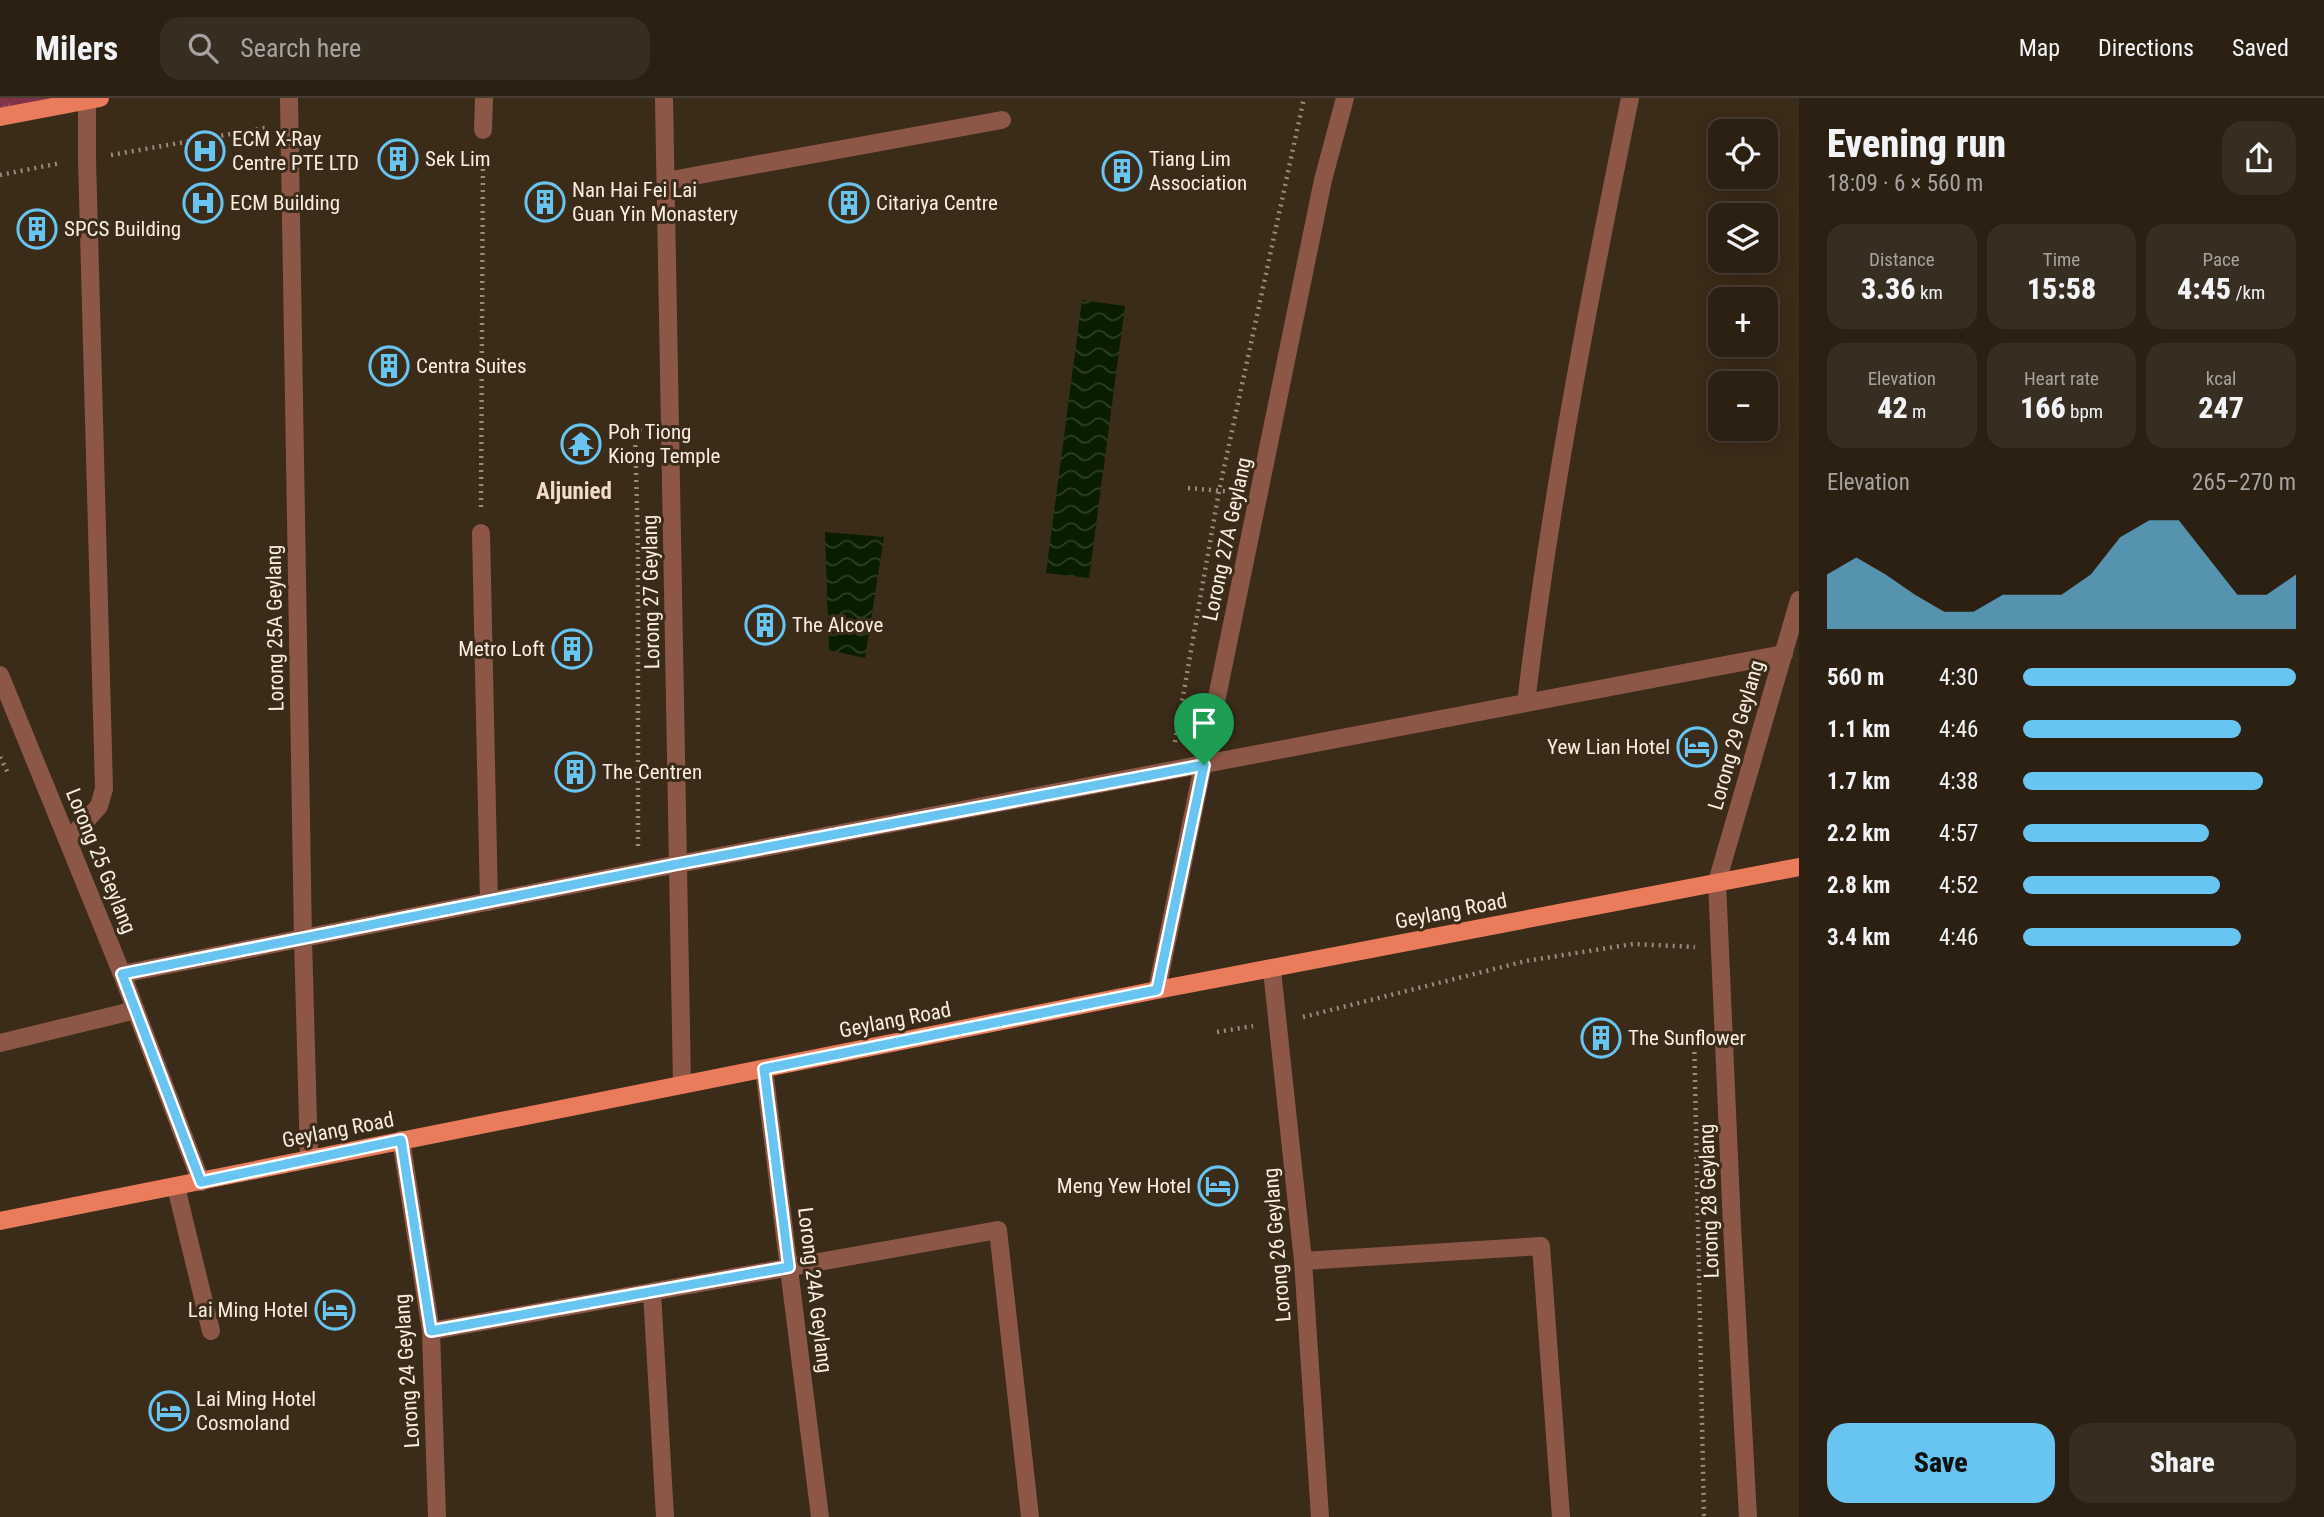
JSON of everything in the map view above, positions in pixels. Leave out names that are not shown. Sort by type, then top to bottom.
[{"type":"main road","points":[[0,117],[94,99]]},
{"type":"main road","name":"Geylang Road","points":[[0,1221],[1157,990],[1799,867]]},
{"type":"street","name":"Lorong 25A Geylang","points":[[289,98],[303,939],[310,1158]]},
{"type":"street","points":[[483,130],[484,98]]},
{"type":"street","name":"Lorong 27 Geylang","points":[[664,98],[682,1085]]},
{"type":"street","name":"Lorong 27A Geylang","points":[[1157,990],[1323,180],[1345,98]]},
{"type":"street","points":[[1526,703],[1536,621],[1592,287],[1630,98]]},
{"type":"street","points":[[68,841],[99,806],[104,789],[87,159],[94,99]]},
{"type":"street","points":[[666,181],[1002,120]]},
{"type":"street","points":[[481,533],[489,902]]},
{"type":"street","name":"Lorong 29 Geylang","points":[[1717,882],[1799,600]]},
{"type":"street","points":[[122,974],[678,864],[1784,653]]},
{"type":"street","name":"Lorong 25 Geylang","points":[[0,675],[122,974],[201,1182]]},
{"type":"street","name":"Lorong 28 Geylang","points":[[1717,882],[1748,1517]]},
{"type":"street","name":"Lorong 26 Geylang","points":[[1272,970],[1303,1261],[1320,1517]]},
{"type":"street","points":[[0,1043],[136,1010]]},
{"type":"street","name":"Lorong 24A Geylang","points":[[764,1069],[820,1517]]},
{"type":"street","name":"Lorong 24 Geylang","points":[[401,1140],[431,1331],[437,1517]]},
{"type":"street","points":[[176,1187],[211,1331]]},
{"type":"street","points":[[431,1331],[998,1230],[1030,1517]]},
{"type":"street","points":[[1303,1261],[1541,1246],[1561,1517]]},
{"type":"street","points":[[652,1292],[665,1517]]},
{"type":"path","points":[[1170,771],[1219,491],[1304,98]]},
{"type":"path","points":[[0,175],[290,124]]},
{"type":"path","points":[[481,533],[483,130]]},
{"type":"path","points":[[638,873],[638,548],[635,431],[670,429]]},
{"type":"path","points":[[1188,488],[1259,494]]},
{"type":"path","points":[[1692,936],[1692,948]]},
{"type":"path","points":[[1217,1031],[1278,1023],[1526,961],[1633,944],[1692,948],[1720,943]]},
{"type":"path","points":[[1694,1017],[1704,1517]]},
{"type":"green space","points":[[0,98],[99,98],[0,117]]},
{"type":"water","points":[[1082,300],[1125,306],[1089,578],[1046,573]]},
{"type":"water","points":[[825,532],[884,537],[865,658],[829,650]]},
{"type":"place","name":"ECM X-Ray Centre PTE LTD","points":[[205,151]]},
{"type":"place","name":"Sek Lim","points":[[398,159]]},
{"type":"place","name":"Tiang Lim Association","points":[[1122,171]]},
{"type":"place","name":"Nan Hai Fei Lai Guan Yin Monastery","points":[[545,202]]},
{"type":"place","name":"ECM Building","points":[[203,203]]},
{"type":"place","name":"Citariya Centre","points":[[849,203]]},
{"type":"place","name":"SPCS Building","points":[[37,229]]},
{"type":"place","name":"Centra Suites","points":[[389,366]]},
{"type":"place","name":"Poh Tiong Kiong Temple","points":[[581,444]]},
{"type":"place","name":"The Alcove","points":[[765,625]]},
{"type":"place","name":"Metro Loft","points":[[572,649]]},
{"type":"place","name":"Yew Lian Hotel","points":[[1697,747]]},
{"type":"place","name":"The Centren","points":[[575,772]]},
{"type":"place","name":"The Sunflower","points":[[1601,1038]]},
{"type":"place","name":"Meng Yew Hotel","points":[[1218,1186]]},
{"type":"place","name":"Lai Ming Hotel","points":[[335,1310]]},
{"type":"place","name":"Lai Ming Hotel Cosmoland","points":[[169,1411]]},
{"type":"district","name":"Aljunied","points":[[574,491]]},
{"type":"route","points":[[1204,765],[1157,990],[764,1069],[789,1267],[431,1331],[401,1140],[201,1182],[122,974],[678,864],[1204,765]]}]
